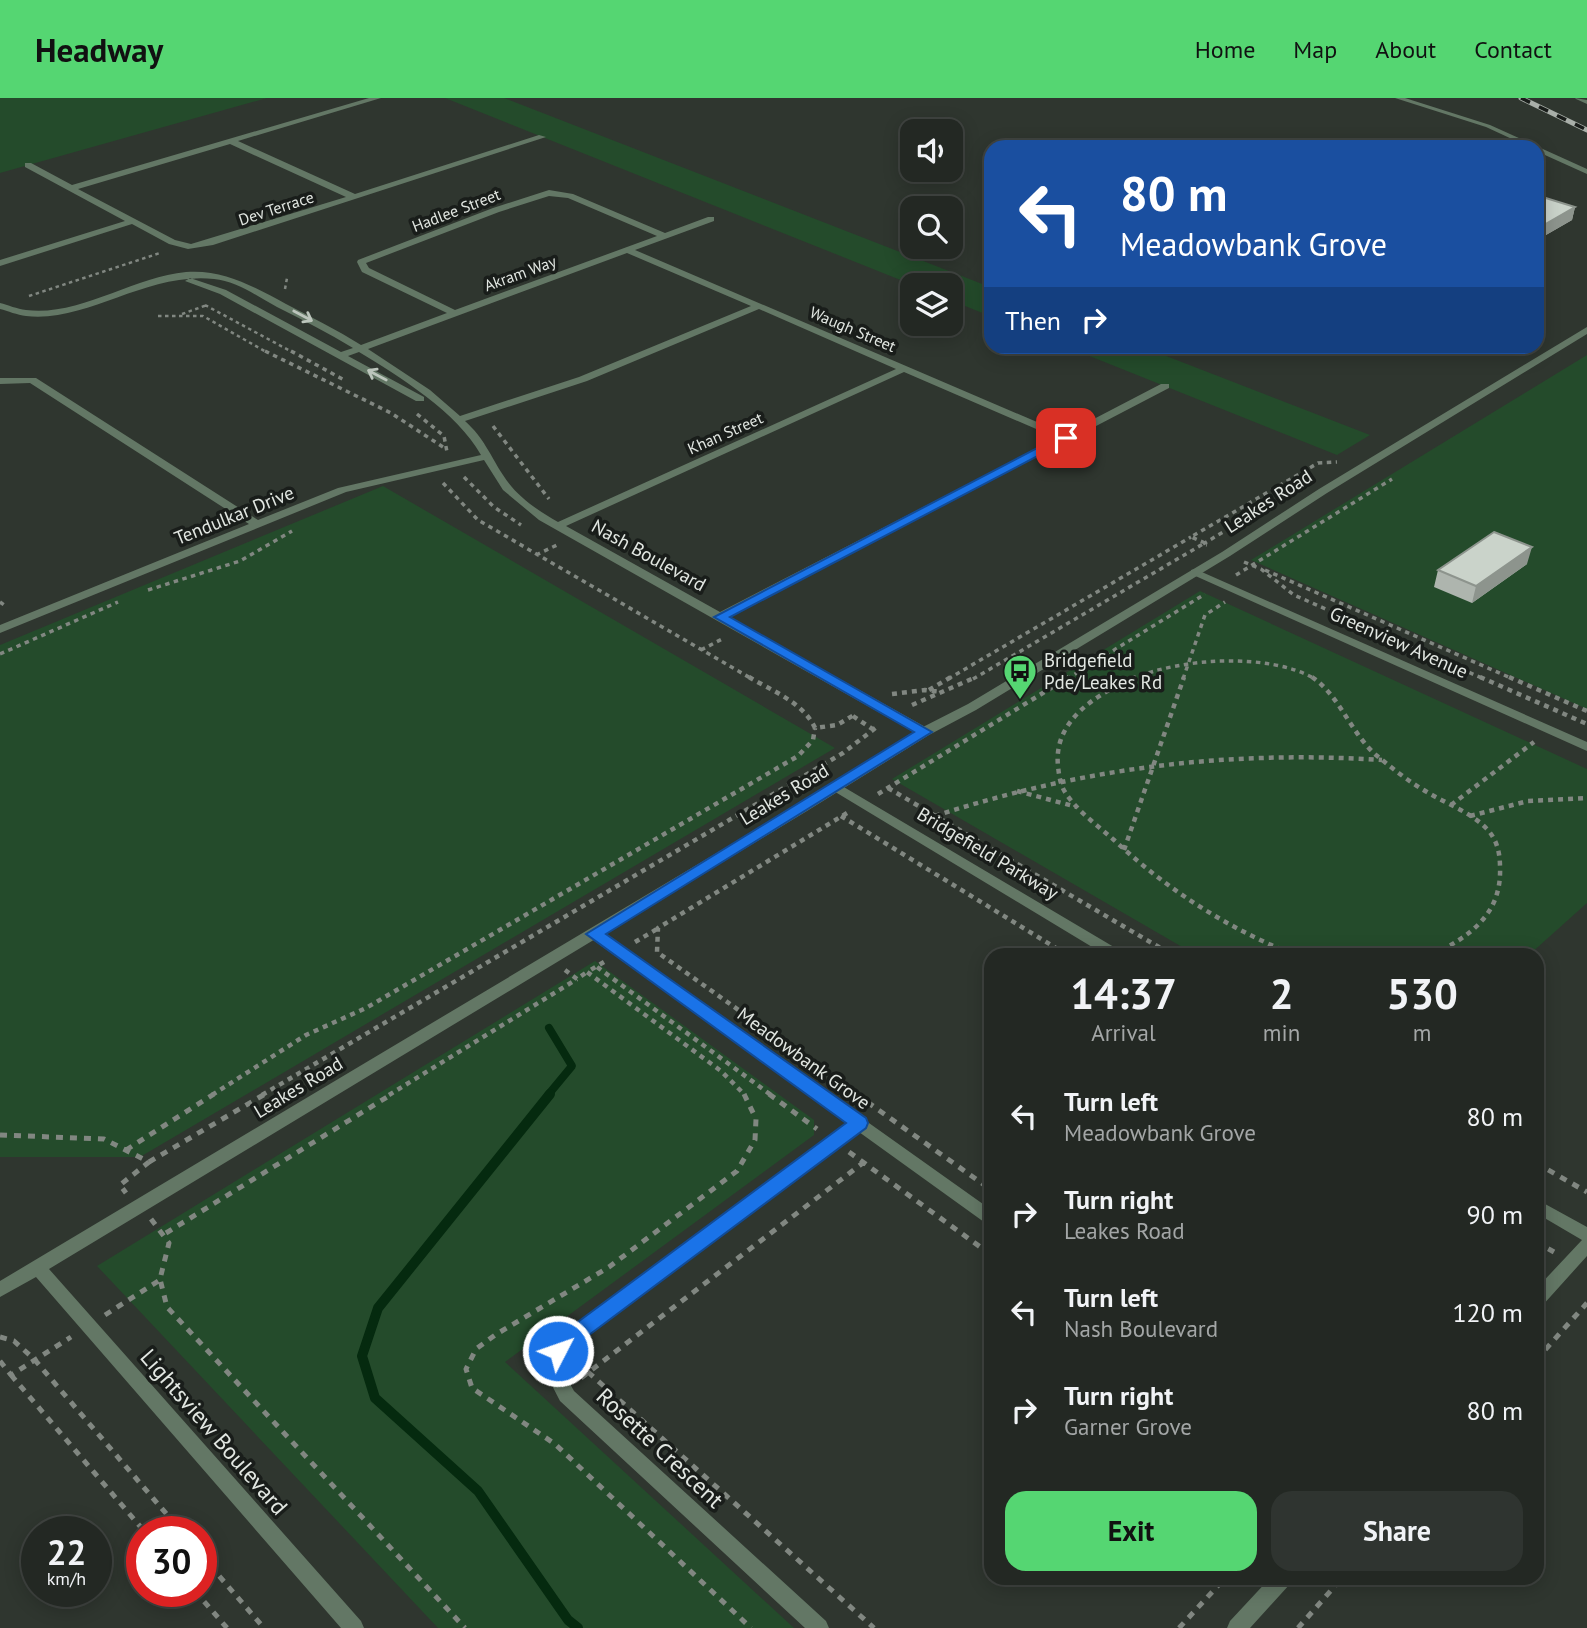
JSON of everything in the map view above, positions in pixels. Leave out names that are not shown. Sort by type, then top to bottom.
[{"type":"street","points":[[71,188],[377,98]]},
{"type":"street","name":"Dev Terrace","points":[[187,255],[214,242],[542,137]]},
{"type":"street","points":[[230,141],[354,197]]},
{"type":"street","points":[[0,306],[22,314],[65,310],[175,277],[187,255],[172,242],[28,165]]},
{"type":"street","name":"Hadlee Street","points":[[456,314],[365,270],[361,262],[496,209],[550,193],[570,196],[665,236]]},
{"type":"street","name":"Akram Way","points":[[339,356],[711,219]]},
{"type":"street","points":[[0,262],[133,221]]},
{"type":"street","name":"Waugh Street","points":[[628,250],[1066,438]]},
{"type":"street","name":"Nash Boulevard","points":[[175,277],[217,276],[243,285],[359,349],[411,383],[471,432],[510,492],[531,510],[924,732]]},
{"type":"street","name":"Nash Boulevard","points":[[175,277],[223,292],[458,420]]},
{"type":"street","points":[[458,420],[583,379],[759,306]]},
{"type":"street","name":"Leakes Road","points":[[0,1290],[594,934],[924,732],[972,707],[1587,330]]},
{"type":"street","name":"Khan Street","points":[[558,526],[905,368]]},
{"type":"street","points":[[0,381],[32,380],[257,524]]},
{"type":"street","points":[[720,617],[1165,386]]},
{"type":"street","name":"Tendulkar Drive","points":[[1,628],[342,490],[488,456]]},
{"type":"street","name":"Greenview Avenue","points":[[1195,572],[1587,747]]},
{"type":"street","name":"Bridgefield Parkway","points":[[837,787],[1106,948]]},
{"type":"street","name":"Meadowbank Grove","points":[[594,934],[984,1213]]},
{"type":"street","name":"Rosette Crescent","points":[[819,1628],[564,1391],[551,1366],[558,1351],[574,1335],[859,1123]]},
{"type":"street","points":[[1544,1210],[1587,1235]]},
{"type":"street","points":[[1544,1292],[1587,1245]]},
{"type":"street","name":"Lightsview Boulevard","points":[[38,1268],[354,1628]]},
{"type":"street","points":[[1237,1628],[1277,1585]]},
{"type":"lane","points":[[1398,98],[1469,119],[1519,140]]},
{"type":"lane","points":[[1578,98],[1587,102]]},
{"type":"lane","points":[[1544,151],[1587,173]]},
{"type":"path","points":[[26,297],[160,253]]},
{"type":"path","points":[[284,295],[287,278]]},
{"type":"path","points":[[176,316],[205,305]]},
{"type":"path","points":[[158,316],[203,316],[277,358],[391,413],[446,450]]},
{"type":"path","points":[[479,414],[511,445],[527,476],[548,498],[578,517]]},
{"type":"path","points":[[928,691],[1318,463],[1345,461]]},
{"type":"path","points":[[126,1150],[306,1035],[366,1008],[798,756],[813,740],[815,728],[810,717],[797,705],[478,520],[433,469]]},
{"type":"path","points":[[431,486],[465,478]]},
{"type":"path","points":[[984,1185],[657,952],[658,928],[1392,479]]},
{"type":"path","points":[[139,593],[240,561],[299,527]]},
{"type":"path","points":[[536,556],[577,537]]},
{"type":"path","points":[[1191,537],[1205,543]]},
{"type":"path","points":[[1261,569],[1587,711]]},
{"type":"path","points":[[1,653],[127,598]]},
{"type":"path","points":[[1124,850],[1205,615],[1226,601]]},
{"type":"path","points":[[0,602],[6,607]]},
{"type":"path","points":[[1275,948],[1253,940],[1187,902],[1124,850],[1078,807],[1060,781],[1058,747],[1070,717],[1119,685],[1157,670],[1207,662],[1260,665],[1304,673],[1332,691],[1343,716],[1365,746],[1424,790],[1469,816],[1489,832],[1502,864],[1499,891],[1490,918],[1460,942],[1447,948]]},
{"type":"path","points":[[884,686],[895,692]]},
{"type":"path","points":[[874,703],[895,692],[946,693],[999,721]]},
{"type":"path","points":[[815,728],[837,725]]},
{"type":"path","points":[[1451,805],[1535,740]]},
{"type":"path","points":[[935,816],[1017,791],[1129,768],[1269,757],[1339,756],[1384,760]]},
{"type":"path","points":[[888,788],[1160,948]]},
{"type":"path","points":[[1017,791],[1078,807]]},
{"type":"path","points":[[1469,816],[1525,800],[1565,796],[1587,798]]},
{"type":"path","points":[[841,816],[1056,948]]},
{"type":"path","points":[[597,967],[984,1250]]},
{"type":"path","points":[[166,1233],[577,979]]},
{"type":"path","points":[[0,1135],[104,1139],[149,1162],[120,1185],[138,1207],[166,1233],[170,1242],[160,1280],[167,1307],[465,1628]]},
{"type":"path","points":[[564,1391],[863,1162]]},
{"type":"path","points":[[1544,1168],[1587,1192]]},
{"type":"path","points":[[1544,1351],[1587,1303]]},
{"type":"path","points":[[0,1336],[14,1340],[34,1359],[168,1516]]},
{"type":"path","points":[[588,1373],[874,1628]]},
{"type":"path","points":[[11,1375],[131,1516]]},
{"type":"path","points":[[217,1574],[264,1628]]},
{"type":"path","points":[[1179,1628],[1219,1585]]},
{"type":"path","points":[[1298,1628],[1336,1585]]},
{"type":"path","points":[[208,1607],[226,1628]]},
{"type":"green space","points":[[0,98],[267,98],[0,173]]},
{"type":"green space","points":[[445,98],[504,98],[900,252],[900,259],[918,259],[954,273],[900,273],[900,280]]},
{"type":"green space","points":[[963,276],[984,285],[984,314],[963,305]]},
{"type":"green space","points":[[1084,354],[1161,354],[1370,435],[1337,455]]},
{"type":"green space","points":[[1587,355],[1587,709],[1251,560]]},
{"type":"green space","points":[[383,486],[835,748],[140,1157],[0,1157],[0,645]]},
{"type":"green space","points":[[1200,591],[1587,769],[1587,903],[1537,948],[1184,948],[892,779]]},
{"type":"green space","points":[[595,961],[814,1120],[814,1135],[505,1362],[794,1628],[438,1628],[97,1266]]},
{"type":"building","points":[[1544,197],[1575,207],[1544,225]]},
{"type":"building","points":[[1494,532],[1532,547],[1476,586],[1438,570]]},
{"type":"waterway","points":[[548,1095],[572,1066],[549,1028]]},
{"type":"waterway","points":[[550,1094],[378,1308],[362,1356],[375,1398],[478,1491],[568,1620],[578,1628]]},
{"type":"railway","points":[[1521,98],[1587,130]]},
{"type":"place","name":"Bridgefield Pde/Leakes Rd","points":[[1020,701]]},
{"type":"route","points":[[558,1351],[574,1335],[859,1123],[594,934],[924,732],[720,617],[1066,438]]}]
